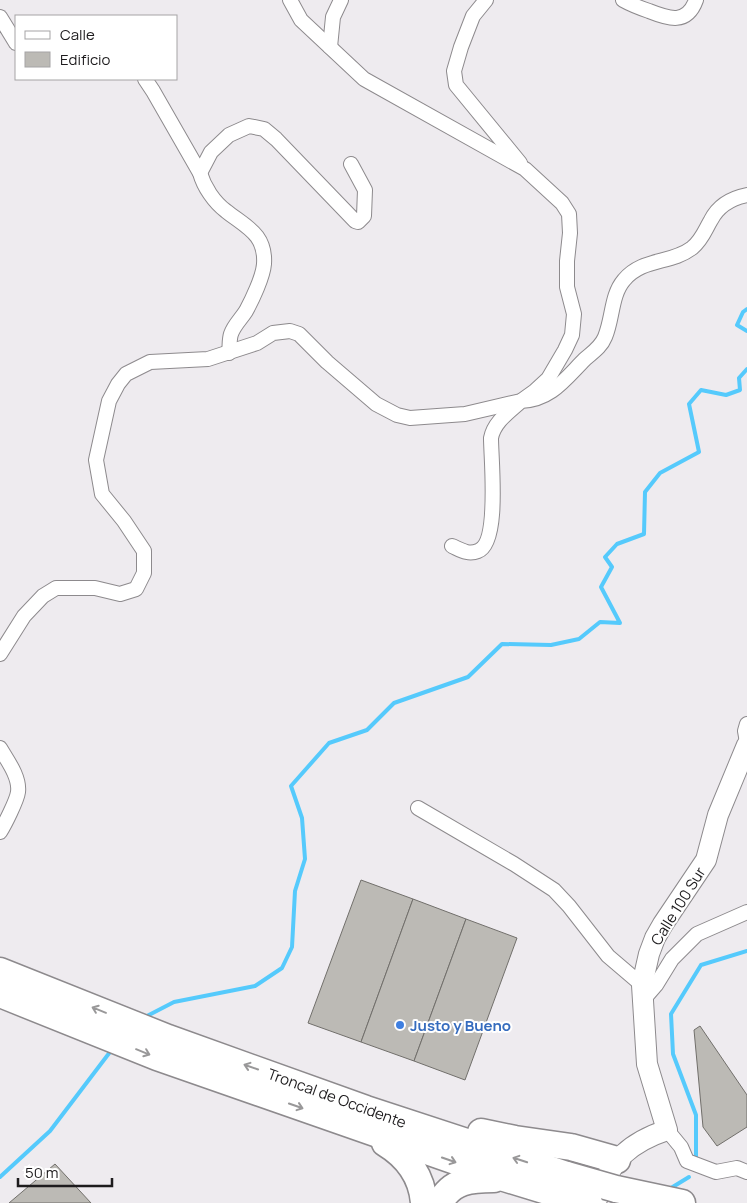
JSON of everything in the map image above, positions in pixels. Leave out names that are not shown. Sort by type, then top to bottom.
[{"type":"highway","name":"Troncal de Occidente","points":[[0,971],[168,1038],[366,1109],[598,1198],[682,1203]]},
{"type":"highway","name":"Troncal de Occidente","points":[[0,994],[157,1057],[356,1128],[504,1178],[563,1185]]},
{"type":"highway","points":[[287,1080],[466,1129],[515,1139],[572,1147],[617,1160]]},
{"type":"highway","points":[[356,1128],[387,1144],[409,1162],[421,1187],[424,1203]]},
{"type":"highway","points":[[440,1203],[450,1189],[464,1180],[504,1178]]},
{"type":"street","points":[[290,0],[301,20],[364,79],[525,169]]},
{"type":"street","points":[[330,48],[333,17],[341,0]]},
{"type":"street","points":[[452,546],[468,553],[480,551],[488,542],[493,523],[492,430],[520,401],[548,379],[572,335],[574,314],[567,288],[570,233],[569,214],[562,203],[525,169],[456,85],[454,71],[461,47],[472,16],[486,0]]},
{"type":"street","points":[[623,0],[672,19],[683,17],[693,8],[696,0]]},
{"type":"street","points":[[0,17],[15,40]]},
{"type":"street","points":[[146,80],[200,173],[203,183],[224,210],[252,230],[258,237],[264,254],[262,273],[246,311],[233,328],[230,336],[229,353]]},
{"type":"street","points":[[200,173],[211,152],[229,135],[250,126],[264,130],[276,139],[358,222],[364,216],[365,190],[350,164]]},
{"type":"street","points":[[0,654],[24,616],[43,596],[56,588],[95,588],[120,594],[136,589],[144,573],[144,551],[124,521],[102,494],[96,460],[109,402],[118,384],[126,374],[150,362],[208,359],[257,343],[273,333],[290,332],[299,334],[326,362],[376,404],[397,416],[410,418],[465,414],[520,401],[532,401],[550,393],[601,345],[609,325],[617,291],[629,275],[644,265],[680,255],[692,248],[703,236],[720,208],[732,200],[747,195]]},
{"type":"street","points":[[747,724],[745,731],[747,744]]},
{"type":"street","name":"Calle 100 Sur","points":[[742,1170],[716,1172],[687,1161],[681,1147],[667,1130],[647,1064],[643,992],[649,954],[655,938],[706,860],[718,815],[747,744]]},
{"type":"street","points":[[0,748],[17,780],[18,792],[0,832]]},
{"type":"street","points":[[418,808],[514,864],[554,890],[608,956],[643,992],[656,985],[672,959],[697,934],[747,912]]},
{"type":"street","points":[[598,1198],[606,1176],[617,1160],[631,1146],[648,1136],[667,1130]]},
{"type":"building","points":[[361,880],[413,899],[361,1042],[308,1023]]},
{"type":"building","points":[[413,899],[466,919],[414,1061],[361,1042]]},
{"type":"building","points":[[466,919],[517,938],[465,1080],[414,1061]]},
{"type":"building","points":[[700,1026],[747,1095],[747,1127],[717,1146],[703,1127],[694,1030]]},
{"type":"building","points":[[55,1164],[91,1203],[9,1203]]},
{"type":"waterway","points":[[747,309],[743,312],[737,325],[747,331]]},
{"type":"waterway","points":[[145,1017],[174,1002],[255,986],[282,968],[292,947],[295,891],[305,859],[302,818],[291,786],[329,743],[367,730],[394,703],[468,677],[502,644],[551,645],[579,639],[600,622],[620,623],[601,587],[612,567],[605,557],[617,544],[644,534],[645,492],[660,473],[699,452],[689,404],[701,390],[726,395],[740,390],[739,378],[747,369]]},
{"type":"waterway","points":[[696,1158],[696,1115],[673,1054],[671,1014],[701,965],[747,951]]},
{"type":"waterway","points":[[0,1177],[50,1131],[110,1052]]},
{"type":"waterway","points":[[671,1188],[689,1177]]},
{"type":"place","name":"Justo y Bueno","points":[[400,1025]]}]
